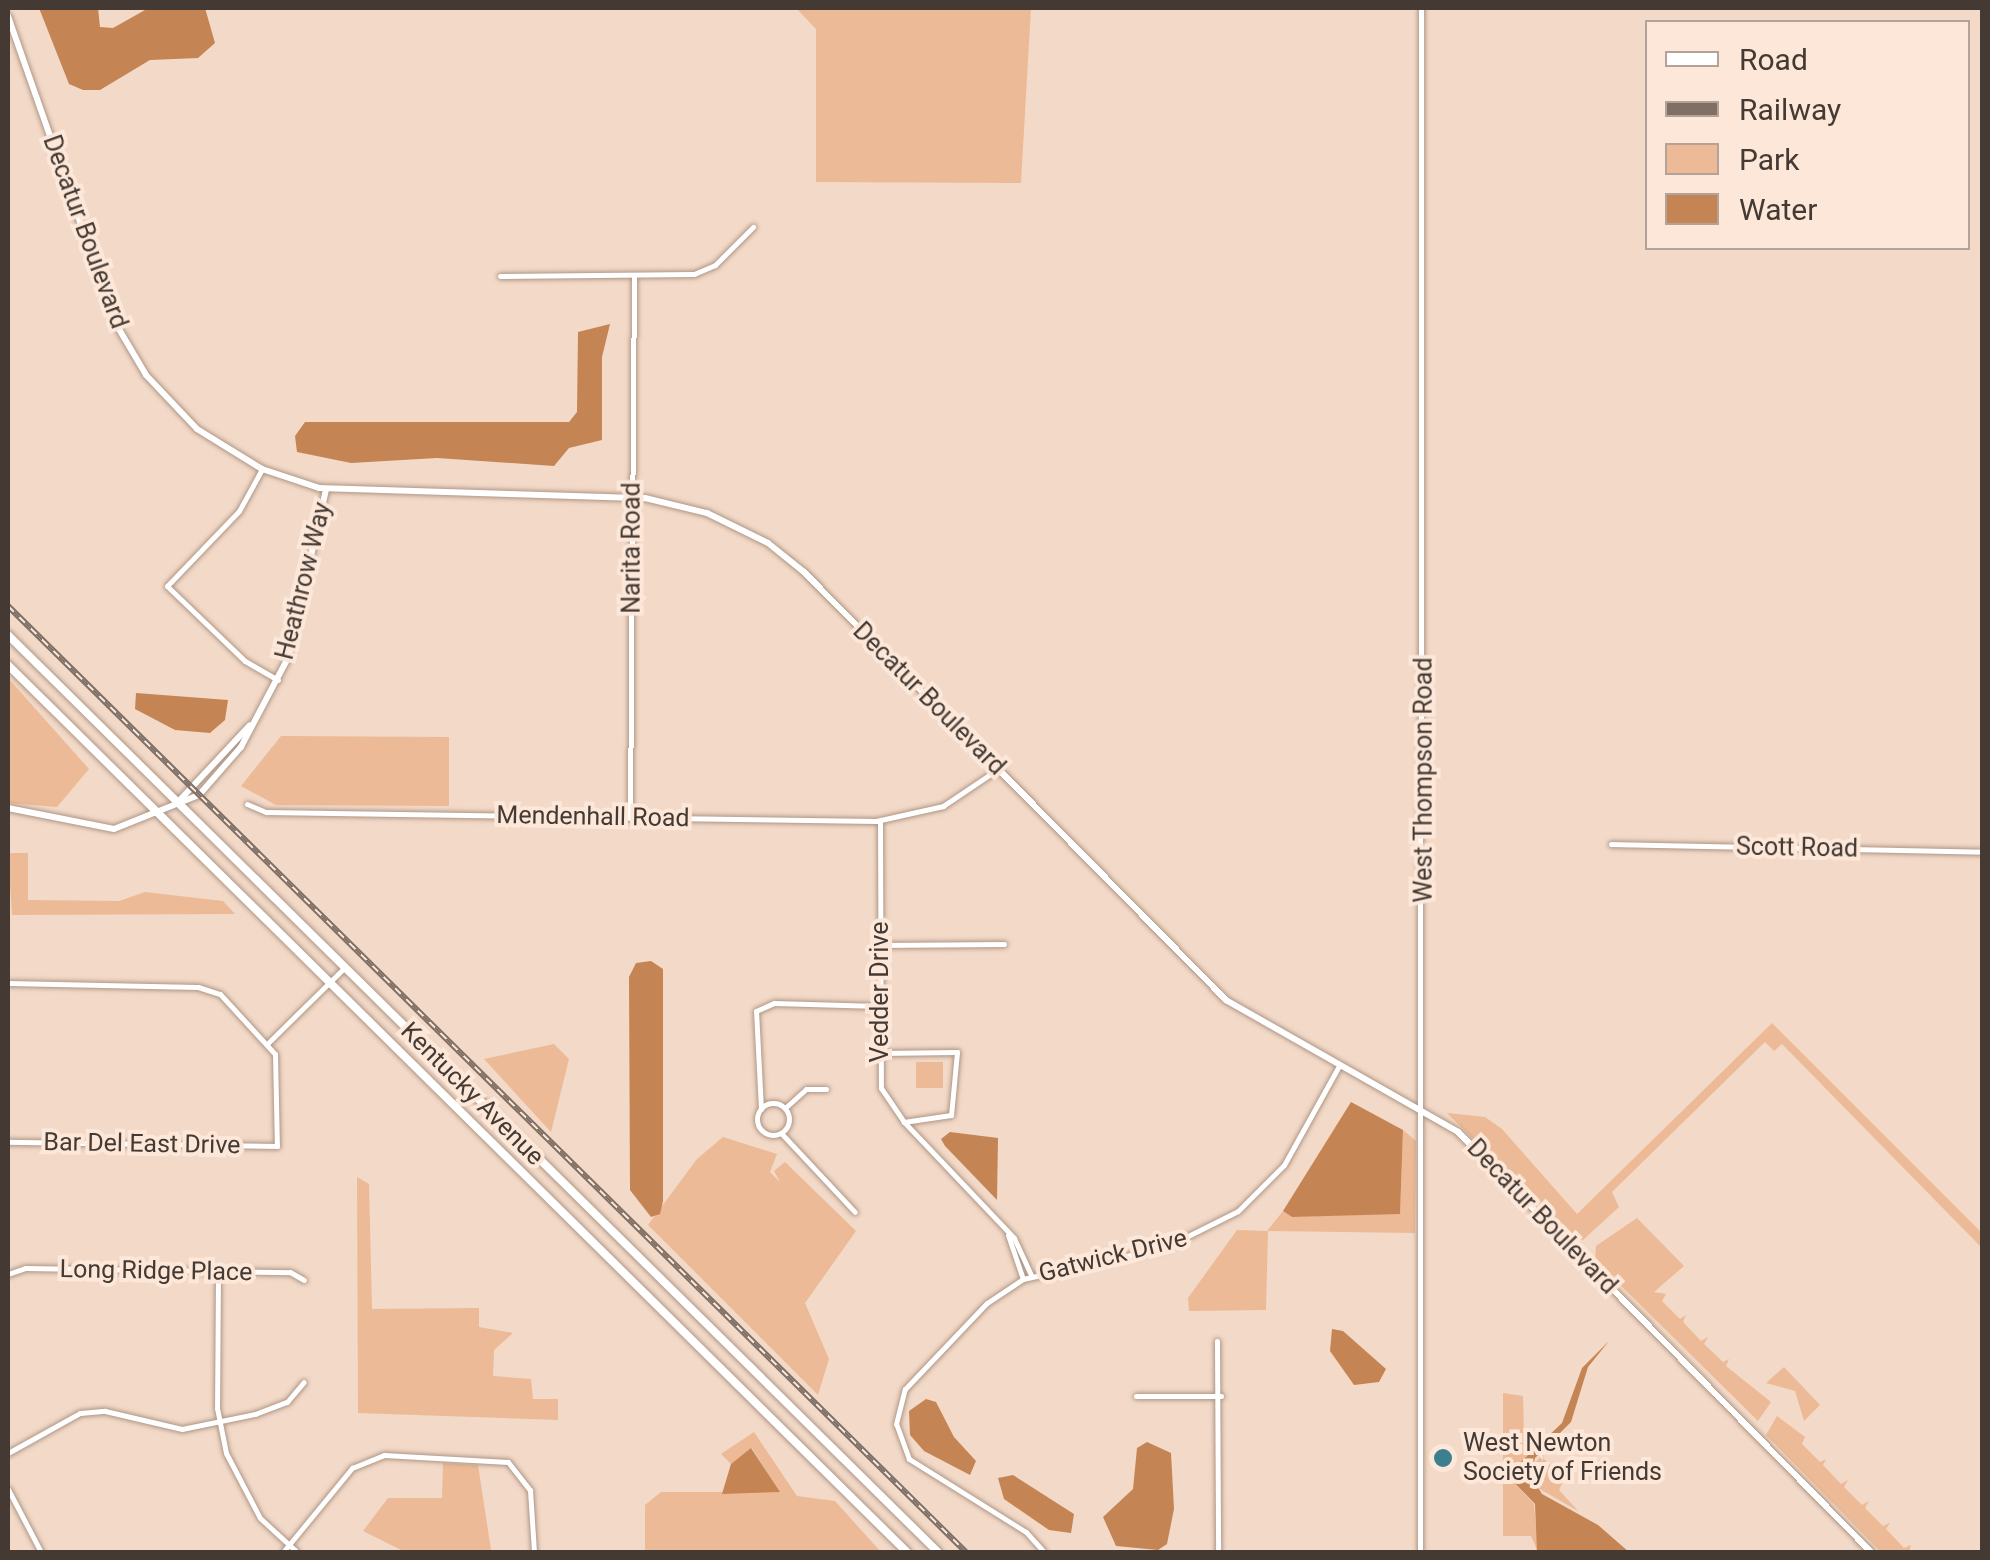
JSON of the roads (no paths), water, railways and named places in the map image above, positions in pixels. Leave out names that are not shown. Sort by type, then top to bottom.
[{"type":"main road","name":"Kentucky Avenue","points":[[8,635],[938,1552]]},
{"type":"main road","name":"Kentucky Avenue","points":[[8,666],[908,1552]]},
{"type":"street","name":"West Thompson Road","points":[[1420,1552],[1421,8]]},
{"type":"street","name":"Decatur Boulevard","points":[[8,16],[130,350],[189,422],[262,469],[326,489],[632,497],[706,512],[786,556],[1226,1000],[1422,1106],[1463,1137],[1870,1552]]},
{"type":"street","points":[[500,276],[634,278],[705,271],[753,227]]},
{"type":"street","name":"Narita Road","points":[[630,818],[634,278]]},
{"type":"street","points":[[262,469],[238,512],[167,586],[245,662],[278,680]]},
{"type":"street","name":"Heathrow Way","points":[[177,803],[199,795],[241,748],[250,724],[278,680],[300,616],[326,489]]},
{"type":"street","name":"Heathrow Way","points":[[177,803],[188,784],[250,724]]},
{"type":"street","name":"Mendenhall Road","points":[[246,804],[266,812],[880,820],[939,808],[998,769]]},
{"type":"street","points":[[8,808],[114,829],[177,803]]},
{"type":"street","name":"Vedder Drive","points":[[880,820],[882,1088],[904,1122],[1008,1236],[1031,1275]]},
{"type":"street","name":"Scott Road","points":[[1610,844],[1982,852]]},
{"type":"street","points":[[880,945],[1004,944]]},
{"type":"street","points":[[8,983],[205,988],[226,998],[270,1042],[344,968]]},
{"type":"street","points":[[855,1212],[781,1133],[760,1127],[756,1011],[774,1002],[879,1006]]},
{"type":"street","name":"Bar Del East Drive","points":[[8,1142],[277,1146],[276,1061],[270,1042]]},
{"type":"street","points":[[880,1054],[957,1052],[951,1114],[904,1122]]},
{"type":"street","name":"Gatwick Drive","points":[[1044,1552],[1026,1532],[918,1467],[901,1446],[896,1424],[909,1382],[987,1303],[1022,1278],[1166,1247],[1234,1214],[1284,1165],[1340,1064]]},
{"type":"street","points":[[762,1108],[785,1108],[806,1089],[826,1088]]},
{"type":"street","points":[[781,1133],[789,1121],[785,1108]]},
{"type":"street","name":"Vedder Drive","points":[[1008,1236],[1022,1278]]},
{"type":"street","name":"Long Ridge Place","points":[[8,1274],[25,1268],[290,1272],[304,1280]]},
{"type":"street","points":[[218,1272],[218,1424],[240,1487],[297,1552]]},
{"type":"street","points":[[1217,1342],[1221,1396],[1218,1552]]},
{"type":"street","points":[[8,1453],[87,1412],[166,1429],[218,1424],[287,1402],[304,1382]]},
{"type":"street","points":[[1136,1396],[1221,1396]]},
{"type":"street","points":[[283,1552],[352,1468],[370,1458],[493,1457],[525,1480],[534,1552]]},
{"type":"street","points":[[8,1489],[41,1552]]},
{"type":"water","points":[[39,8],[98,8],[100,27],[113,28],[145,10],[205,8],[215,43],[198,58],[150,60],[100,90],[83,90],[69,84]]},
{"type":"water","points":[[610,324],[602,357],[602,440],[569,448],[554,466],[437,458],[351,463],[297,452],[295,436],[305,422],[569,422],[577,412],[578,332]]},
{"type":"water","points":[[136,693],[228,700],[225,720],[210,733],[175,730],[135,709]]},
{"type":"water","points":[[651,961],[663,969],[663,1201],[660,1214],[651,1217],[630,1190],[629,977],[636,963]]},
{"type":"water","points":[[1351,1102],[1403,1130],[1400,1214],[1292,1217],[1283,1211]]},
{"type":"water","points":[[950,1132],[998,1138],[997,1200],[945,1146],[941,1139]]},
{"type":"water","points":[[1332,1329],[1343,1331],[1386,1369],[1379,1382],[1354,1385],[1330,1351]]},
{"type":"water","points":[[1609,1341],[1588,1367],[1571,1422],[1535,1458],[1531,1476],[1542,1494],[1598,1525],[1629,1552],[1537,1552],[1535,1504],[1507,1475],[1562,1423],[1582,1368]]},
{"type":"water","points":[[926,1399],[936,1402],[954,1437],[976,1461],[970,1475],[924,1451],[910,1435],[909,1411]]},
{"type":"water","points":[[1147,1442],[1171,1453],[1174,1509],[1167,1544],[1158,1550],[1116,1546],[1103,1517],[1133,1489],[1137,1448]]},
{"type":"water","points":[[751,1448],[780,1492],[722,1494],[731,1464]]},
{"type":"water","points":[[1013,1475],[1074,1514],[1071,1533],[1049,1530],[1004,1499],[998,1478]]},
{"type":"railway","points":[[8,606],[966,1552]]},
{"type":"place","name":"West Newton Society of Friends","points":[[1443,1458]]}]
